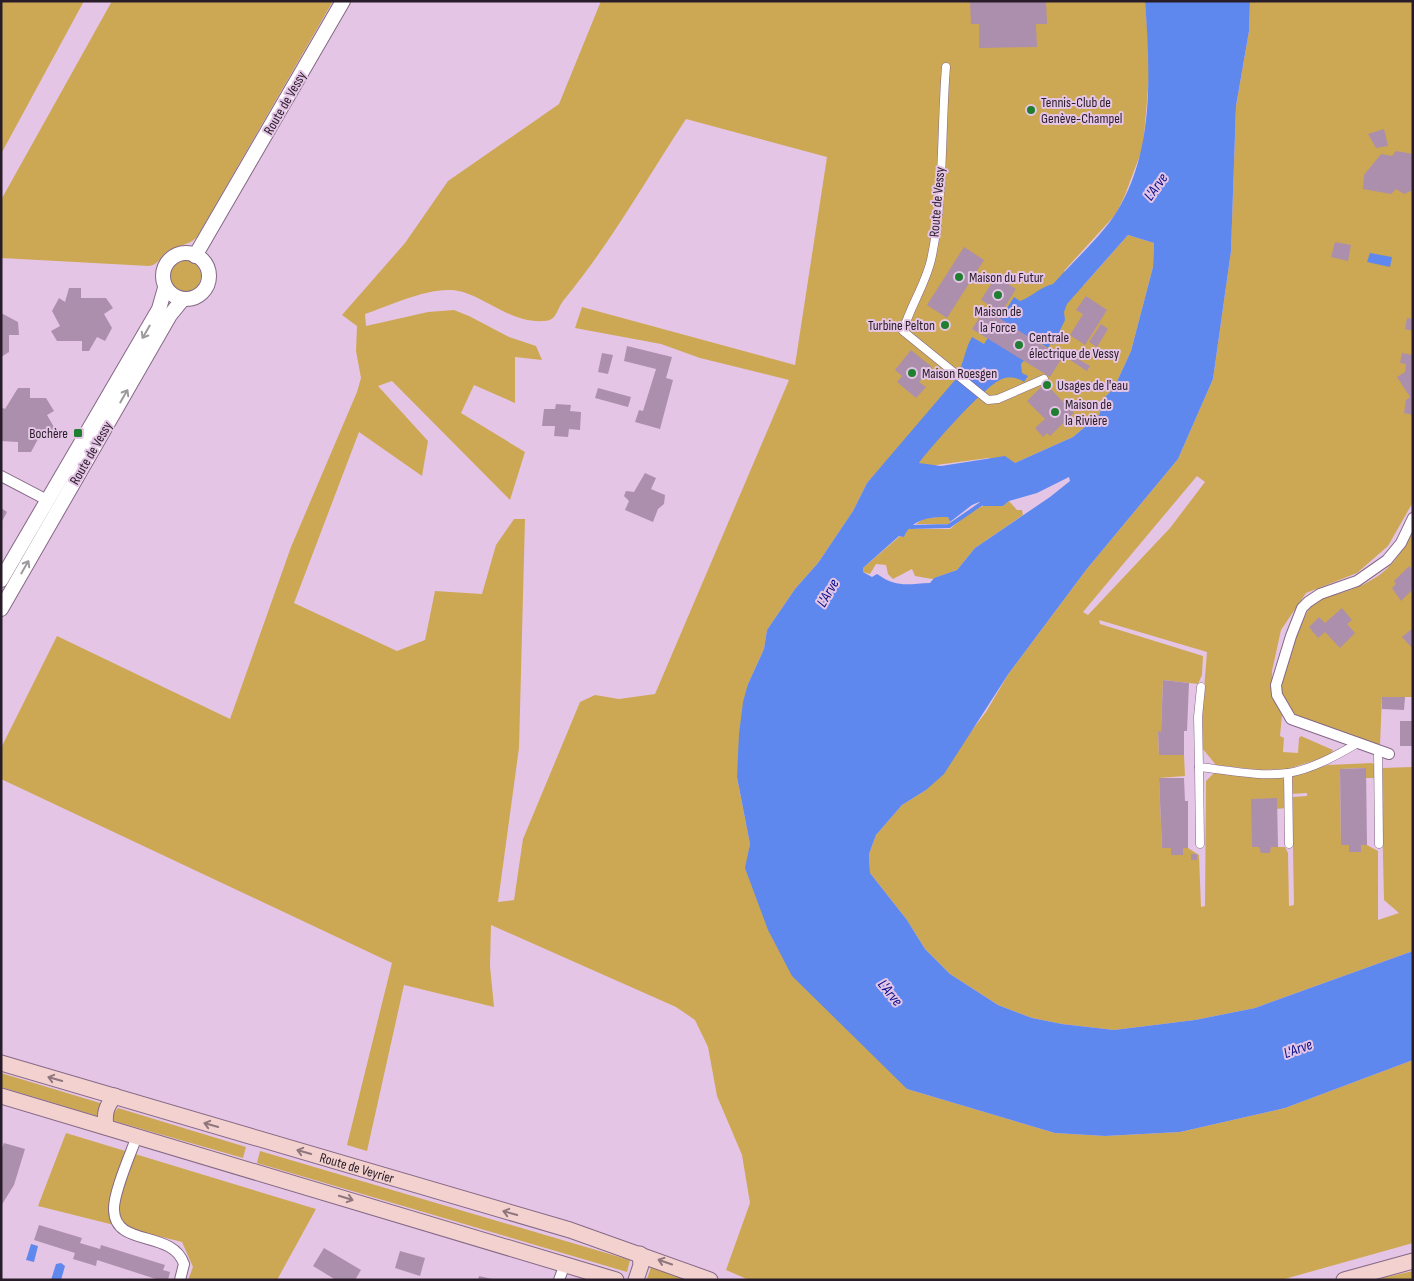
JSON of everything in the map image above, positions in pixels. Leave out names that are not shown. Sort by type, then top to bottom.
[{"type":"main road","name":"Route de Veyrier","points":[[1,1063],[570,1230],[710,1280]]},
{"type":"main road","points":[[1,1096],[616,1280]]},
{"type":"main road","points":[[106,1127],[104,1117],[107,1105],[115,1096]]},
{"type":"main road","points":[[636,1280],[641,1265],[640,1254]]},
{"type":"main road","points":[[1344,1280],[1413,1261]]},
{"type":"street","name":"Route de Vessy","points":[[195,256],[343,1]]},
{"type":"street","name":"Route de Vessy","points":[[946,67],[938,199],[932,253],[929,269],[904,331],[988,400],[996,400],[1044,379]]},
{"type":"street","points":[[178,254],[195,256],[207,268],[207,285],[199,295],[183,299],[170,293],[166,288],[163,272],[168,261],[178,254]]},
{"type":"street","name":"Route de Vessy","points":[[1,610],[53,504],[159,309],[166,288]]},
{"type":"street","name":"Route de Vessy","points":[[1,580],[53,504],[170,315],[183,299]]},
{"type":"street","points":[[1,476],[53,504]]},
{"type":"street","points":[[1390,754],[1291,719],[1277,695],[1277,676],[1302,608],[1320,594],[1356,581],[1387,560],[1401,543],[1413,518]]},
{"type":"street","points":[[1200,844],[1198,717],[1201,687]]},
{"type":"street","points":[[1199,767],[1259,773],[1288,773],[1330,759],[1358,743]]},
{"type":"street","points":[[1378,750],[1379,844]]},
{"type":"street","points":[[1288,773],[1289,844]]},
{"type":"street","points":[[137,1136],[115,1201],[115,1219],[126,1232],[168,1245],[177,1251],[184,1264],[180,1280]]},
{"type":"street","points":[[559,1280],[565,1264]]},
{"type":"shaded area","points":[[1,1],[84,1],[1,154]]},
{"type":"shaded area","points":[[112,1],[333,1],[194,240],[168,251],[155,264],[149,266],[1,258],[1,200]]},
{"type":"shaded area","points":[[601,1],[1145,1],[1150,66],[1143,147],[1116,214],[1064,271],[1083,286],[1128,235],[1154,243],[1153,267],[1131,351],[1114,388],[1106,396],[1099,415],[1073,437],[1015,463],[988,458],[929,466],[891,456],[867,483],[853,511],[818,563],[795,589],[767,630],[764,649],[748,684],[742,717],[737,777],[750,844],[746,868],[907,1089],[1055,1133],[1105,1136],[1180,1132],[1285,1108],[1413,1060],[1413,1243],[1281,1280],[749,1280],[726,1270],[750,1203],[742,1155],[717,1096],[708,1047],[695,1020],[676,1007],[491,925],[490,966],[494,1007],[404,985],[367,1151],[347,1145],[392,963],[1,779],[1,748],[57,636],[230,719],[291,547],[357,392],[361,378],[356,351],[357,326],[342,315],[405,243],[448,181],[559,104]],"holes":[[[686,119],[827,157],[795,365],[582,307],[575,328],[661,344],[700,358],[789,380],[655,694],[619,699],[595,695],[580,702],[523,839],[514,900],[498,902],[519,748],[525,519],[514,519],[496,545],[482,594],[435,591],[425,640],[397,651],[294,603],[359,432],[422,476],[428,441],[378,386],[392,381],[510,500],[525,452],[461,413],[474,385],[515,403],[515,357],[542,360],[536,346],[509,337],[454,310],[428,312],[366,326],[365,314],[414,296],[440,290],[452,290],[473,296],[522,319],[532,321],[548,321],[552,319],[612,234]]]},
{"type":"shaded area","points":[[1250,1],[1413,1],[1413,502],[1388,546],[1357,573],[1306,593],[1281,630],[1272,671],[1273,697],[1282,715],[1280,736],[1284,738],[1283,752],[1298,753],[1299,738],[1301,736],[1333,750],[1330,756],[1287,769],[1260,770],[1216,765],[1202,748],[1207,652],[1099,620],[1100,624],[1203,656],[1202,675],[1198,684],[1163,680],[1161,732],[1158,732],[1159,755],[1184,755],[1185,776],[1159,778],[1162,848],[1188,848],[1199,855],[1201,907],[1205,906],[1206,781],[1215,772],[1281,777],[1285,780],[1286,808],[1252,811],[1252,847],[1285,847],[1288,853],[1289,906],[1294,905],[1292,797],[1307,796],[1307,793],[1291,794],[1291,778],[1294,775],[1328,765],[1372,763],[1375,765],[1375,778],[1366,778],[1365,768],[1340,769],[1341,845],[1367,845],[1378,851],[1378,920],[1399,913],[1384,900],[1381,768],[1413,767],[1413,951],[1255,1008],[1195,1020],[1114,1030],[1062,1024],[1032,1018],[998,1005],[950,974],[925,949],[907,920],[870,873],[869,854],[876,835],[902,805],[926,790],[986,712],[1009,673],[1086,570],[1178,459],[1213,379],[1231,251],[1236,106],[1249,31]],"holes":[[[1197,476],[1205,482],[1170,528],[1088,615],[1083,612]]]},
{"type":"shaded area","points":[[185,260],[191,261],[196,265],[200,270],[200,282],[196,287],[191,291],[185,292],[179,291],[174,287],[170,282],[169,276],[170,270],[174,265],[179,261]]},
{"type":"shaded area","points":[[1009,501],[1017,510],[1022,510],[1023,515],[975,548],[957,570],[932,579],[915,576],[912,569],[893,579],[888,574],[886,565],[876,564],[870,574],[863,572],[863,568],[900,536],[904,537],[907,529],[950,529],[970,512],[983,506],[1003,506]]},
{"type":"shaded area","points":[[948,517],[949,524],[916,524],[923,519]]},
{"type":"shaded area","points":[[1413,527],[1413,697],[1382,697],[1380,745],[1297,716],[1284,700],[1281,687],[1294,644],[1312,605],[1319,600],[1357,587],[1378,576],[1402,551]]},
{"type":"shaded area","points":[[1,1073],[100,1103],[97,1116],[1,1087]]},
{"type":"shaded area","points":[[118,1108],[246,1147],[243,1158],[114,1121],[114,1113]]},
{"type":"shaded area","points":[[66,1133],[316,1209],[277,1280],[188,1280],[193,1267],[182,1242],[38,1206]]},
{"type":"shaded area","points":[[260,1151],[630,1260],[627,1272],[257,1163]]},
{"type":"shaded area","points":[[651,1267],[689,1280],[647,1279]]},
{"type":"shaded area","points":[[1413,1271],[1413,1280],[1380,1280],[1382,1278]]},
{"type":"water","name":"L'Arve","points":[[1145,1],[1250,1],[1249,31],[1236,106],[1231,251],[1213,379],[1178,459],[1086,570],[1009,673],[944,774],[926,790],[902,805],[876,835],[869,854],[870,873],[907,920],[925,949],[950,974],[998,1005],[1032,1018],[1062,1024],[1114,1030],[1195,1020],[1255,1008],[1413,951],[1413,1060],[1285,1108],[1180,1132],[1105,1136],[1055,1133],[907,1089],[792,976],[768,930],[745,868],[750,844],[737,777],[743,702],[748,684],[764,649],[767,630],[795,589],[818,563],[853,511],[867,483],[955,380],[972,337],[984,344],[1014,297],[1020,301],[1053,284],[1110,222],[1129,189],[1138,164],[1147,110],[1148,55]],"holes":[[[1128,235],[1154,243],[1153,267],[1131,351],[1114,388],[1106,396],[1099,415],[1073,437],[1015,463],[1005,456],[941,466],[919,463],[959,417],[994,384],[1008,378],[1024,382],[1028,376],[1022,373],[1021,364],[1040,343],[1048,348],[1051,343],[1053,345],[1065,320],[1064,312],[1067,304]],[[1069,477],[1070,481],[1050,497],[975,548],[957,570],[934,578],[930,583],[896,583],[877,574],[872,577],[863,572],[863,568],[899,536],[904,537],[911,526],[922,520],[948,517],[950,522],[972,505],[979,502],[983,506],[1003,506],[1009,501],[1037,493]]]},
{"type":"water","points":[[1370,253],[1392,257],[1390,267],[1367,262]]},
{"type":"water","points":[[31,1244],[38,1246],[34,1262],[26,1260]]},
{"type":"water","points":[[61,1263],[65,1266],[61,1280],[51,1280],[56,1264]]},
{"type":"building","points":[[970,1],[1046,1],[1047,24],[1036,24],[1037,47],[979,48],[979,24],[971,24]]},
{"type":"building","points":[[1384,129],[1388,146],[1376,148],[1368,134]]},
{"type":"building","points":[[1396,151],[1413,154],[1413,190],[1404,194],[1396,189],[1391,194],[1363,189],[1364,175],[1381,154],[1392,156]]},
{"type":"building","points":[[1335,242],[1351,245],[1348,261],[1331,257]]},
{"type":"building","name":"Maison du Futur","points":[[964,247],[984,260],[947,318],[927,305]]},
{"type":"building","name":"Maison de la Force","points":[[996,276],[1016,289],[1001,313],[981,300]]},
{"type":"building","points":[[69,288],[81,288],[81,298],[106,298],[113,308],[104,314],[112,328],[105,341],[97,337],[89,351],[82,351],[82,341],[57,341],[51,331],[60,326],[52,311],[59,298],[65,302]]},
{"type":"building","points":[[1086,296],[1107,310],[1085,345],[1070,335],[1083,314],[1076,310]]},
{"type":"building","name":"Centrale électrique de Vessy","points":[[985,309],[1062,358],[1050,377],[972,329]]},
{"type":"building","points":[[1,313],[18,322],[19,335],[9,335],[9,352],[1,357]]},
{"type":"building","points":[[1407,318],[1413,319],[1413,331],[1405,329]]},
{"type":"building","points":[[1101,324],[1108,329],[1097,347],[1089,342]]},
{"type":"building","points":[[627,346],[672,357],[666,378],[673,380],[660,429],[635,422],[639,410],[643,411],[656,369],[624,361]]},
{"type":"building","name":"Maison Roesgen","points":[[911,350],[932,367],[919,382],[926,387],[916,398],[897,382],[902,376],[895,370]]},
{"type":"building","points":[[602,353],[613,355],[608,374],[598,372]]},
{"type":"building","points":[[1402,353],[1413,355],[1413,415],[1404,413],[1406,400],[1410,397],[1397,377],[1405,372],[1406,364],[1400,363]]},
{"type":"building","points":[[1073,356],[1090,366],[1087,371],[1070,360]]},
{"type":"building","name":"Maison de la Rivière","points":[[1045,383],[1074,413],[1050,436],[1047,433],[1043,437],[1035,428],[1045,419],[1027,401]]},
{"type":"building","points":[[18,388],[30,388],[30,398],[46,398],[54,411],[47,415],[55,429],[52,435],[43,430],[31,452],[18,452],[18,442],[1,441],[1,407],[5,409]]},
{"type":"building","points":[[598,388],[631,397],[628,407],[595,398]]},
{"type":"building","points":[[556,404],[571,405],[570,411],[581,412],[580,430],[569,429],[568,437],[554,436],[555,426],[542,426],[544,409],[555,409]]},
{"type":"building","points":[[645,473],[656,478],[651,489],[665,495],[664,504],[658,509],[653,522],[625,510],[629,501],[624,496],[626,491],[634,492]]},
{"type":"building","points":[[1,508],[7,512],[1,523]]},
{"type":"building","points":[[1409,566],[1413,571],[1413,589],[1401,601],[1392,588],[1396,584],[1394,581]]},
{"type":"building","points":[[1342,608],[1352,620],[1347,624],[1355,633],[1340,648],[1325,632],[1318,638],[1309,627],[1319,617],[1325,623]]},
{"type":"building","points":[[1413,628],[1413,649],[1402,637]]},
{"type":"building","points":[[1163,680],[1189,683],[1187,731],[1184,731],[1184,755],[1159,755],[1158,731],[1161,732]]},
{"type":"building","points":[[1382,697],[1405,697],[1404,710],[1382,709]]},
{"type":"building","points":[[1400,721],[1413,721],[1413,746],[1400,746]]},
{"type":"building","points":[[1366,768],[1367,845],[1361,845],[1361,852],[1349,852],[1349,845],[1341,845],[1340,769]]},
{"type":"building","points":[[1159,778],[1184,778],[1185,801],[1188,801],[1188,848],[1183,848],[1183,855],[1171,855],[1171,848],[1162,848]]},
{"type":"building","points":[[1277,798],[1278,847],[1271,847],[1270,853],[1261,853],[1259,847],[1252,847],[1251,799]]},
{"type":"building","points":[[1191,854],[1197,854],[1197,860],[1191,860]]},
{"type":"building","points":[[4,1143],[25,1149],[14,1185],[1,1206],[1,1150]]},
{"type":"building","points":[[39,1225],[82,1238],[80,1243],[100,1249],[101,1245],[165,1265],[163,1270],[170,1272],[168,1280],[159,1280],[97,1260],[96,1266],[73,1259],[75,1253],[34,1240]]},
{"type":"building","points":[[324,1248],[361,1270],[355,1280],[336,1280],[313,1266]]},
{"type":"building","points":[[400,1251],[425,1258],[420,1276],[395,1268]]},
{"type":"building","points":[[479,1276],[492,1279],[492,1280],[478,1280]]},
{"type":"waterway","points":[[910,527],[949,526],[981,504]]},
{"type":"place","name":"Tennis-Club de Genève-Champel","points":[[1031,110]]},
{"type":"place","name":"Maison du Futur","points":[[959,277]]},
{"type":"place","name":"Maison de la Force","points":[[998,295]]},
{"type":"place","name":"Turbine Pelton","points":[[945,325]]},
{"type":"place","name":"Centrale électrique de Vessy","points":[[1019,345]]},
{"type":"place","name":"Maison Roesgen","points":[[912,373]]},
{"type":"place","name":"Usages de l'eau","points":[[1047,385]]},
{"type":"place","name":"Maison de la Rivière","points":[[1055,412]]},
{"type":"place","name":"Bochère","points":[[78,433]]}]
